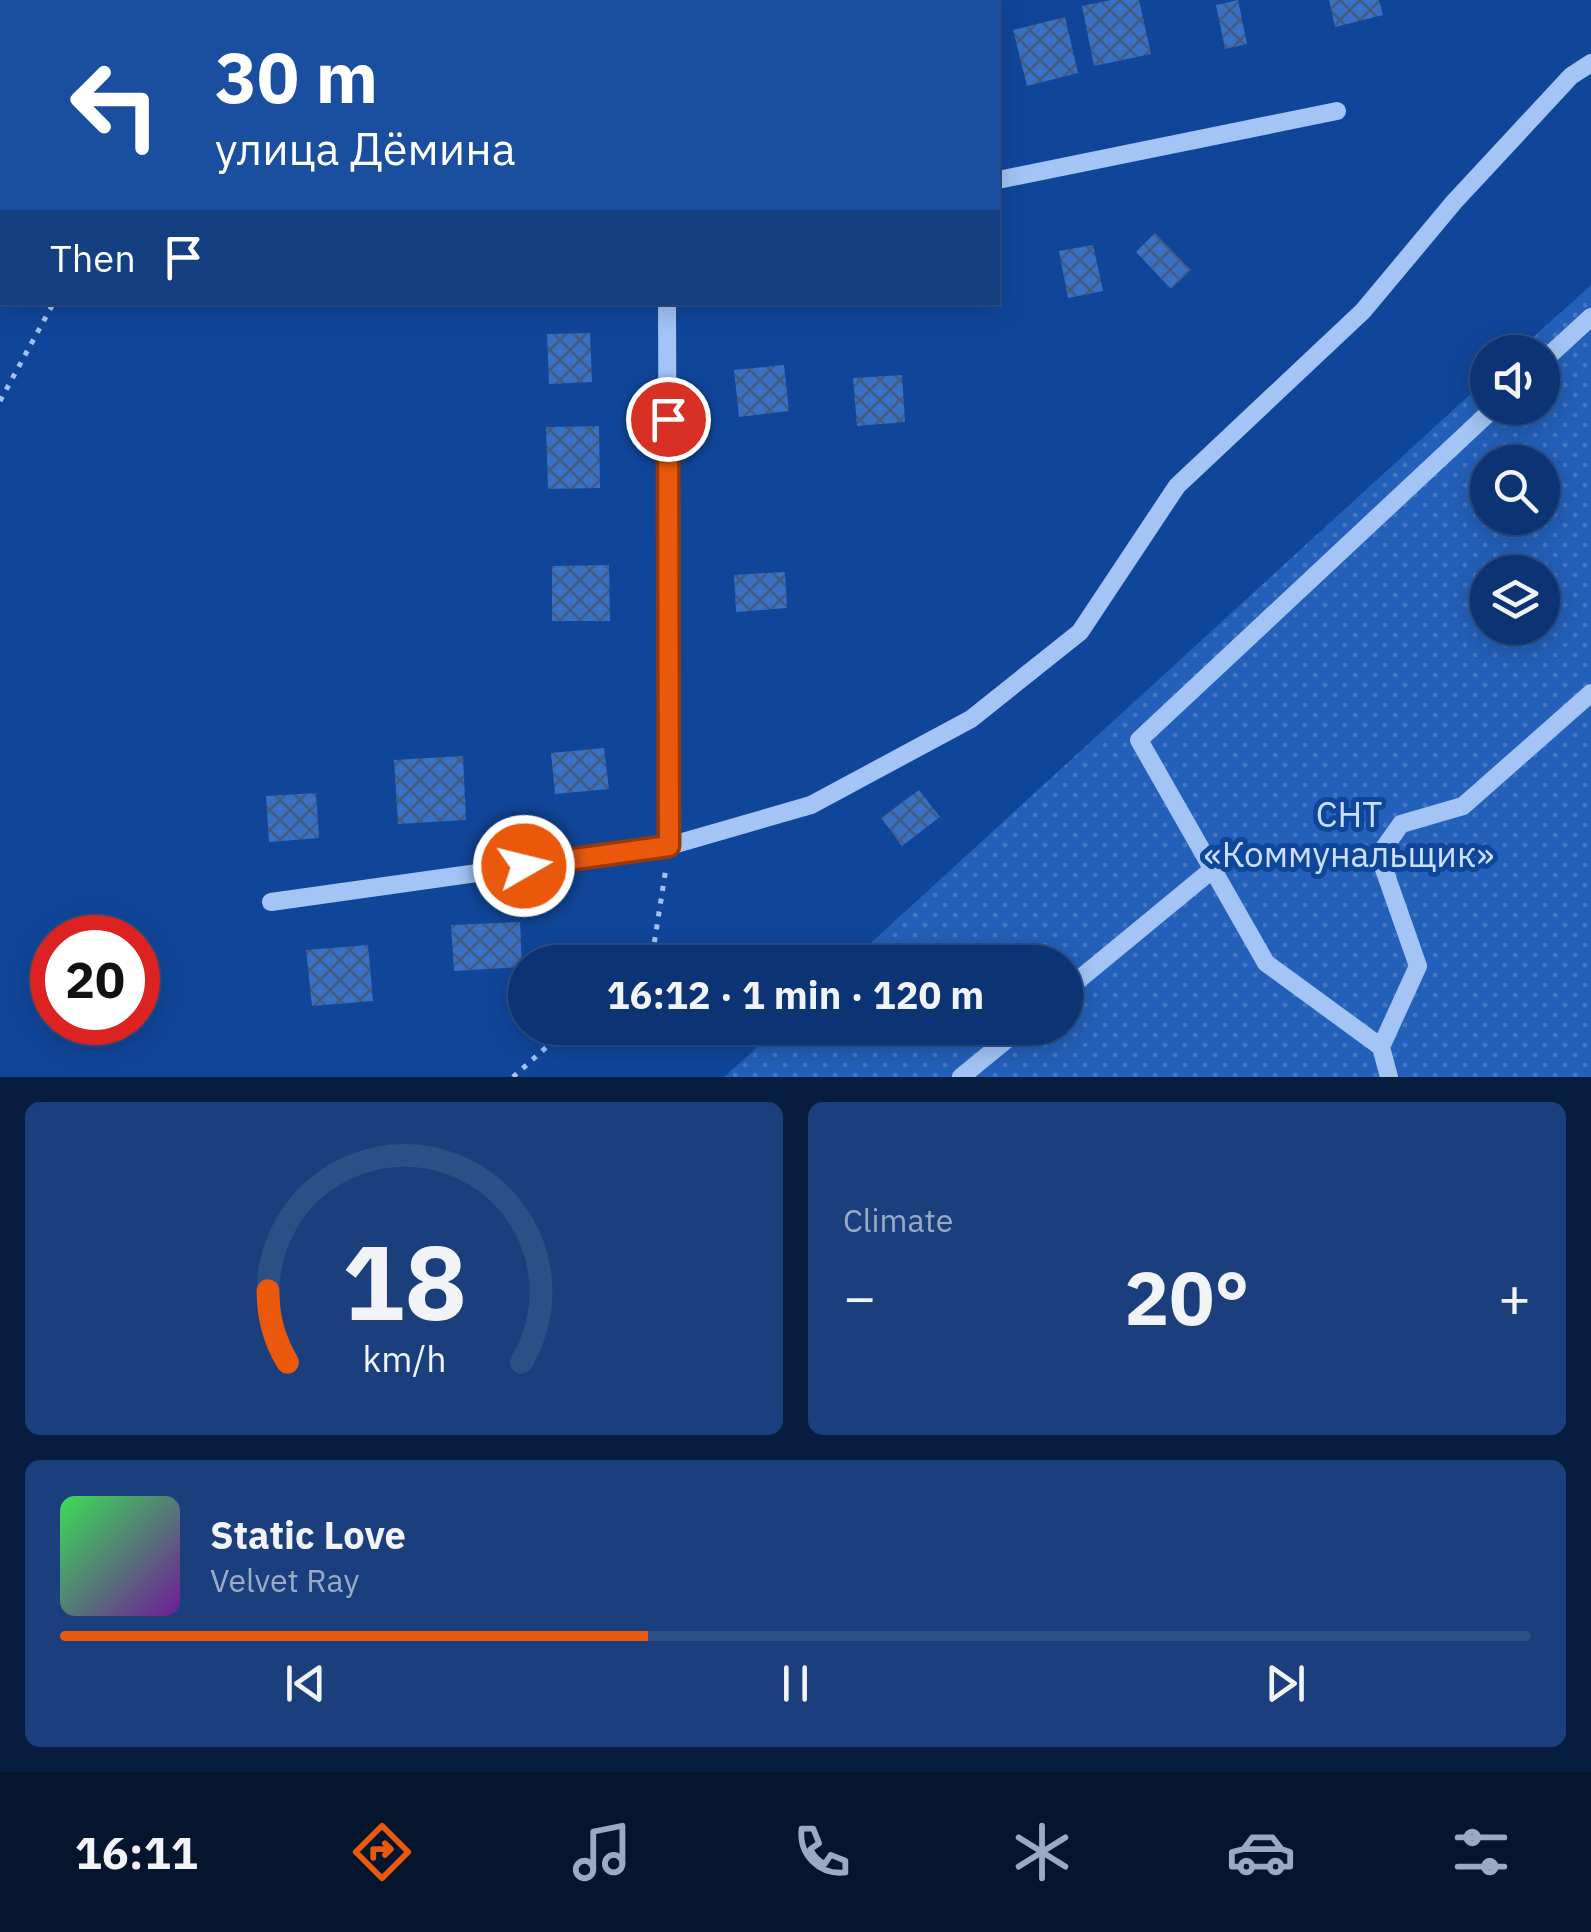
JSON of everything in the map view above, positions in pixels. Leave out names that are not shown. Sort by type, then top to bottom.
[{"type":"street","points":[[271,902],[669,846],[811,805],[970,720],[1080,632],[1178,486],[1363,311],[1454,202],[1571,76],[1591,63]]},
{"type":"street","points":[[1000,180],[1337,111]]},
{"type":"street","points":[[667,305],[669,846]]},
{"type":"street","points":[[1560,345],[1591,317]]},
{"type":"street","points":[[1389,1077],[1381,1048],[1266,963],[1139,740],[1476,425]]},
{"type":"street","points":[[1381,1048],[1418,966],[1379,855],[1401,824],[1463,806],[1591,693]]},
{"type":"street","points":[[1083,976],[1212,869]]},
{"type":"street","points":[[961,1077],[1000,1045]]},
{"type":"path","points":[[0,401],[52,305]]},
{"type":"path","points":[[654,945],[669,846]]},
{"type":"path","points":[[513,1077],[549,1045]]},
{"type":"green space","name":"СНТ «Коммунальщик»","points":[[1591,285],[1591,1077],[724,1077],[760,1045],[1083,1045],[1083,945],[869,945],[1470,395],[1470,425],[1560,425],[1560,335],[1536,335]]},
{"type":"building","points":[[1139,0],[1151,54],[1094,66],[1082,6]]},
{"type":"building","points":[[1238,0],[1247,44],[1225,49],[1216,5]]},
{"type":"building","points":[[1329,0],[1379,0],[1383,15],[1335,27]]},
{"type":"building","points":[[1065,17],[1078,73],[1027,86],[1013,30]]},
{"type":"building","points":[[1155,233],[1191,270],[1171,289],[1136,252]]},
{"type":"building","points":[[1093,245],[1103,291],[1068,298],[1059,251]]},
{"type":"building","points":[[590,333],[592,382],[549,384],[547,334]]},
{"type":"building","points":[[784,365],[789,411],[739,417],[734,370]]},
{"type":"building","points":[[902,375],[905,422],[857,426],[853,378]]},
{"type":"building","points":[[599,426],[600,488],[548,489],[546,427]]},
{"type":"building","points":[[609,565],[610,621],[552,621],[552,566]]},
{"type":"building","points":[[785,572],[787,608],[736,612],[734,575]]},
{"type":"building","points":[[604,748],[609,789],[555,794],[551,753]]},
{"type":"building","points":[[463,756],[466,820],[398,824],[394,760]]},
{"type":"building","points":[[919,790],[940,817],[902,846],[881,818]]},
{"type":"building","points":[[316,793],[319,838],[269,842],[266,796]]},
{"type":"building","points":[[520,922],[521,945],[508,945],[508,968],[454,971],[451,925]]},
{"type":"building","points":[[368,945],[373,1001],[312,1006],[306,950]]},
{"type":"route","points":[[524,866],[669,846],[668,419]]}]
